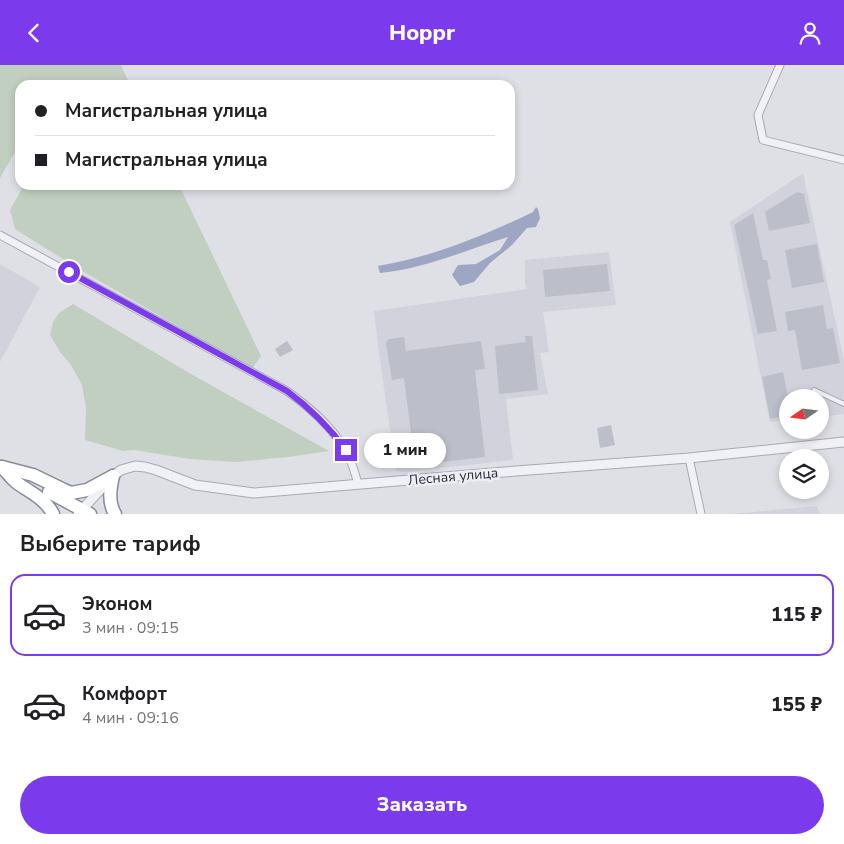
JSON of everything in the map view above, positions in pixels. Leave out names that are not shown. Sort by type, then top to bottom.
[{"type":"highway","points":[[1,466],[33,475],[71,493],[87,490],[113,476]]},
{"type":"highway","points":[[1,466],[83,512]]},
{"type":"highway","points":[[1,466],[16,481],[46,503],[53,514]]},
{"type":"highway","points":[[113,476],[110,495],[115,514]]},
{"type":"street","points":[[780,65],[758,115],[763,140],[844,159]]},
{"type":"street","points":[[0,235],[287,391],[316,415],[346,450],[358,484]]},
{"type":"street","name":"Лесная улица","points":[[83,512],[113,476],[121,470],[135,466],[145,467],[195,485],[254,493],[689,458],[844,442]]},
{"type":"street","points":[[689,458],[701,514]]},
{"type":"lane","points":[[829,398],[844,404]]},
{"type":"shaded area","points":[[803,173],[844,360],[844,414],[829,416],[829,389],[779,389],[779,421],[770,422],[730,222]]},
{"type":"shaded area","points":[[609,252],[616,305],[543,312],[549,352],[540,353],[548,394],[506,399],[513,460],[406,472],[396,471],[374,311],[527,289],[525,283],[525,260]]},
{"type":"shaded area","points":[[0,264],[40,287],[0,362]]},
{"type":"shaded area","points":[[816,506],[820,514],[732,514]]},
{"type":"green space","points":[[0,65],[121,65],[128,80],[15,80],[15,152],[0,178]]},
{"type":"green space","points":[[21,190],[181,190],[261,356],[252,369],[82,271],[15,229],[10,210]]},
{"type":"green space","points":[[73,304],[191,374],[329,451],[236,462],[190,459],[134,450],[123,451],[85,440],[86,408],[82,385],[71,365],[60,352],[50,335],[53,322],[59,313]]},
{"type":"water","points":[[536,207],[540,218],[536,227],[527,228],[512,245],[490,263],[474,282],[460,286],[452,275],[458,265],[476,264],[500,250],[508,237],[413,268],[380,273],[378,266],[418,257],[457,245],[533,212]]},
{"type":"building","points":[[797,192],[804,194],[810,223],[769,231],[765,212]]},
{"type":"building","points":[[753,213],[763,260],[767,260],[771,279],[767,280],[777,331],[758,334],[734,225]]},
{"type":"building","points":[[817,244],[824,282],[792,288],[785,250]]},
{"type":"building","points":[[607,264],[610,291],[545,297],[543,270]]},
{"type":"building","points":[[823,305],[827,329],[833,328],[840,363],[802,370],[795,330],[788,331],[785,312]]},
{"type":"building","points":[[525,336],[532,336],[538,390],[499,394],[495,346],[526,342]]},
{"type":"building","points":[[404,337],[406,351],[481,341],[485,369],[475,370],[485,457],[415,465],[404,378],[392,380],[386,344],[389,339]]},
{"type":"building","points":[[287,341],[293,350],[280,357],[275,349]]},
{"type":"building","points":[[783,372],[786,389],[779,389],[779,417],[770,419],[762,377]]},
{"type":"building","points":[[611,425],[615,445],[600,448],[597,428]]},
{"type":"route","points":[[69,272],[287,391],[316,415],[346,450]]}]
